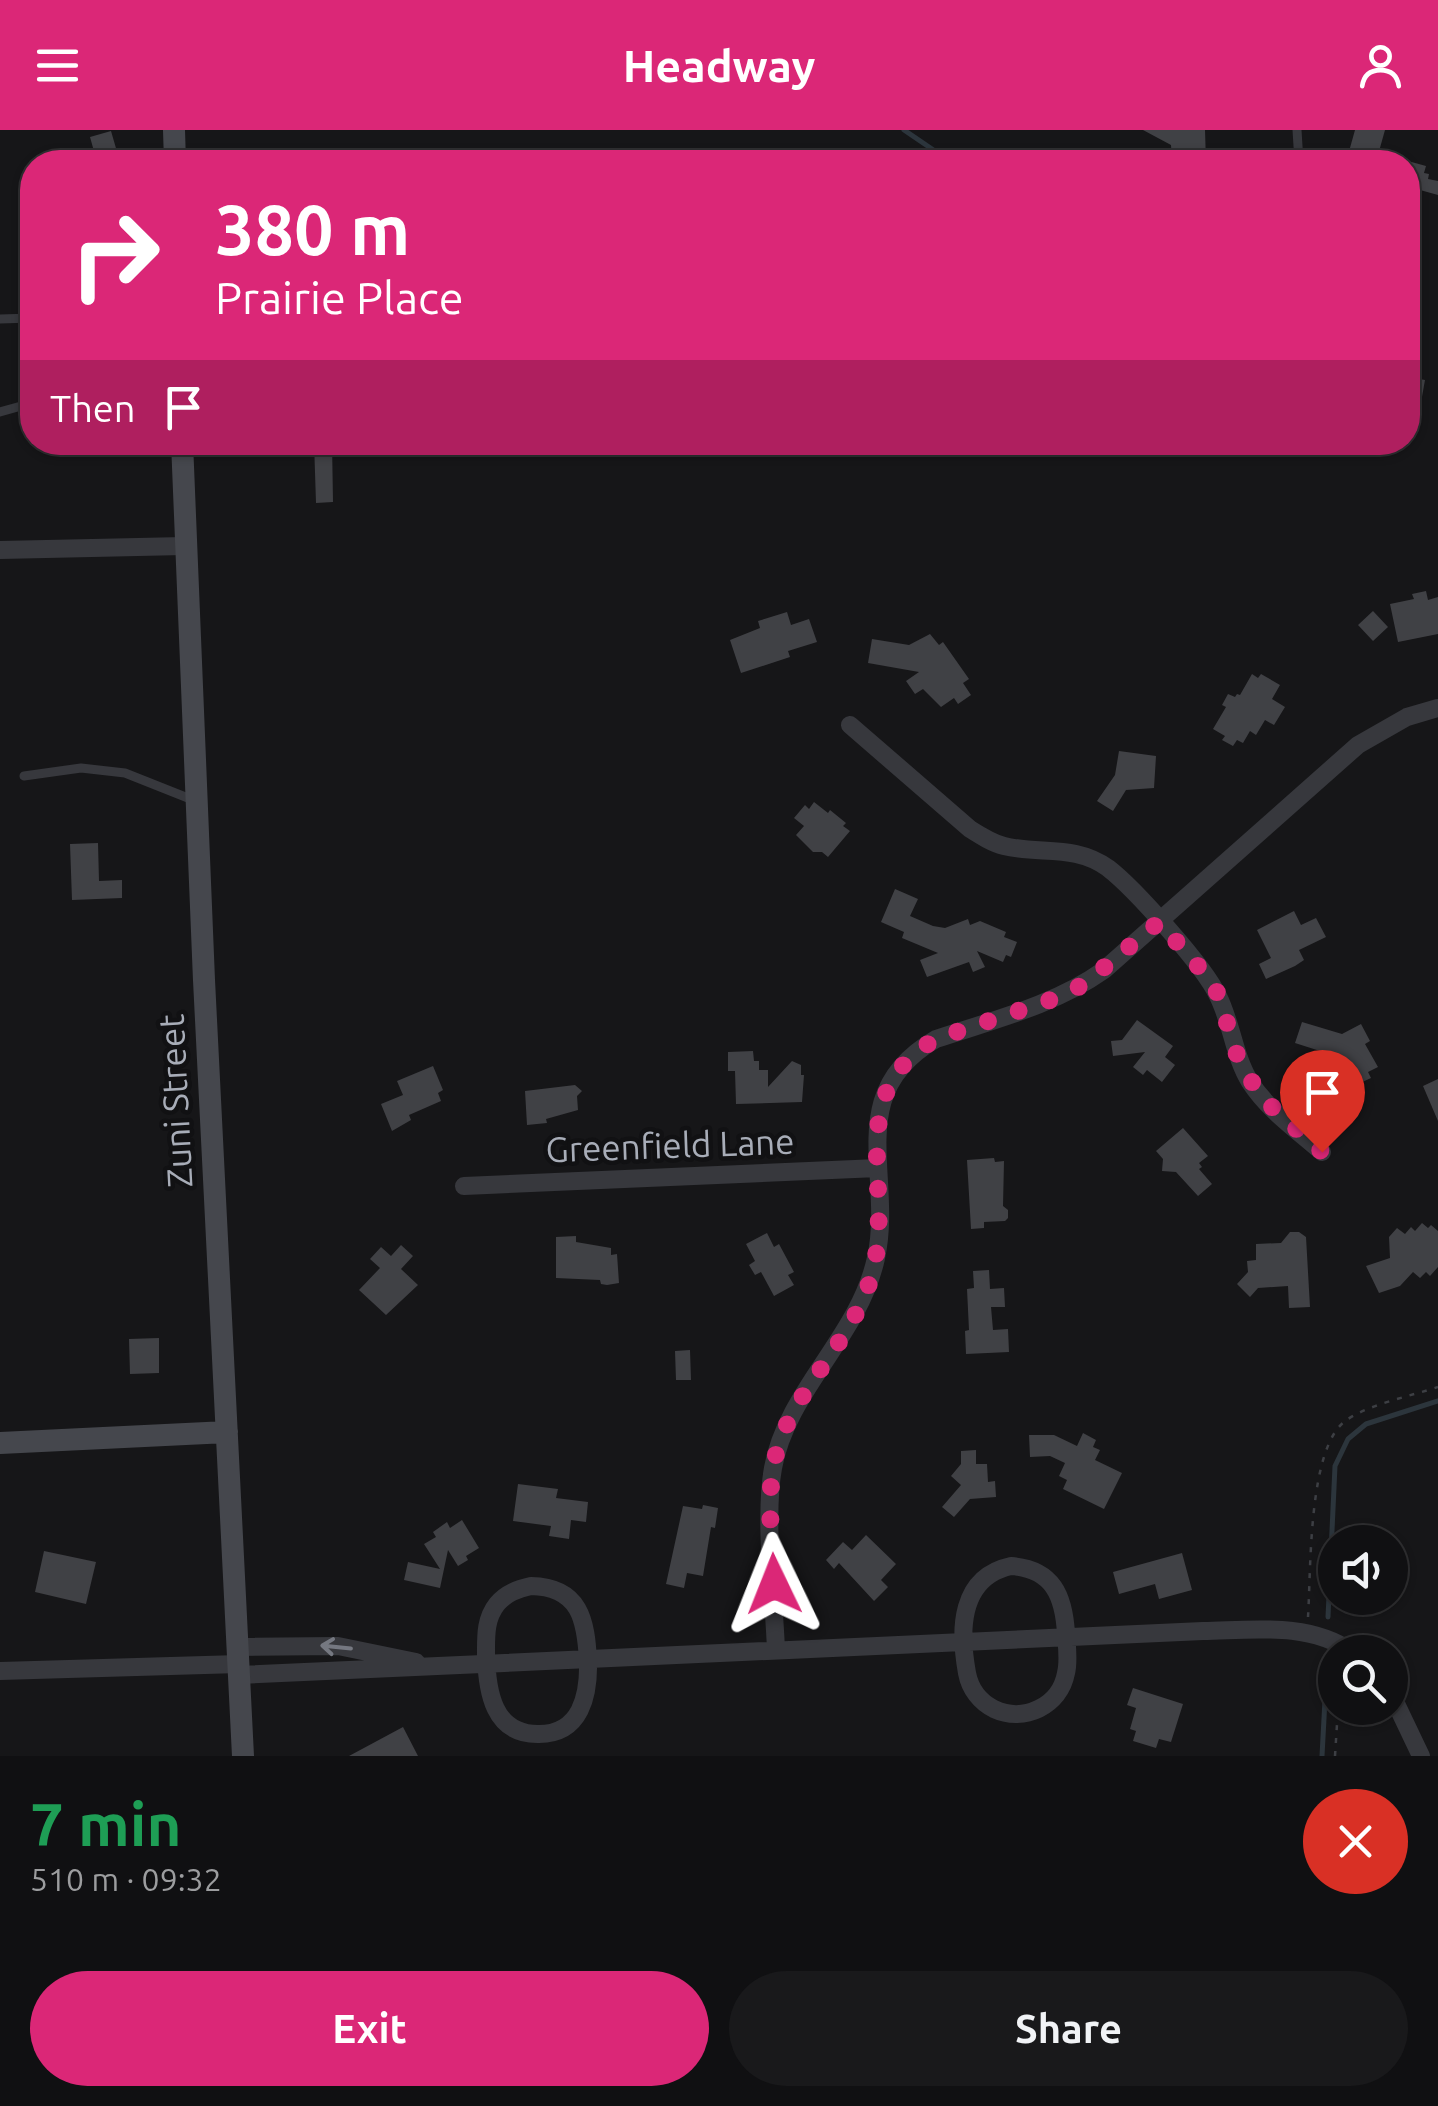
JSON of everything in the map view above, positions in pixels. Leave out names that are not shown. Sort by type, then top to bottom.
[{"type":"street","name":"Zuni Street","points":[[182,455],[243,1756]]},
{"type":"street","points":[[0,550],[184,546]]},
{"type":"street","points":[[776,1650],[770,1494],[773,1467],[791,1418],[864,1300],[877,1252],[878,1115],[884,1094],[904,1062],[936,1039],[1059,997],[1084,984],[1358,745],[1407,717],[1438,708]]},
{"type":"street","points":[[850,725],[970,830],[1005,846],[1054,848],[1088,856],[1116,874],[1205,974],[1218,994],[1238,1058],[1261,1097],[1322,1152]]},
{"type":"street","name":"Greenfield Lane","points":[[464,1186],[878,1168]]},
{"type":"street","points":[[0,1443],[227,1432]]},
{"type":"street","points":[[1011,1566],[1036,1570],[1056,1587],[1062,1600],[1066,1637],[1066,1674],[1062,1686],[1044,1707],[1018,1714],[990,1707],[972,1688],[967,1674],[964,1611],[975,1585],[985,1575],[1011,1566]]},
{"type":"street","points":[[531,1586],[556,1590],[578,1609],[584,1622],[588,1694],[584,1706],[564,1727],[538,1734],[513,1728],[501,1719],[488,1693],[486,1662],[490,1616],[506,1595],[531,1586]]},
{"type":"street","points":[[0,1672],[239,1662],[385,1671],[431,1664],[1066,1637],[1280,1630],[1318,1637]]},
{"type":"street","points":[[239,1662],[338,1646],[431,1664]]},
{"type":"street","points":[[1406,1725],[1420,1756]]},
{"type":"lane","points":[[24,776],[82,768],[124,773],[196,800]]},
{"type":"path","points":[[1307,1624],[1320,1467],[1328,1441],[1344,1422],[1358,1414],[1438,1387]]},
{"type":"path","points":[[1335,1756],[1337,1725]]},
{"type":"building","points":[[1143,130],[1205,130],[1206,150],[1171,150],[1171,145]]},
{"type":"building","points":[[1355,130],[1385,130],[1379,150],[1349,150]]},
{"type":"building","points":[[111,131],[117,150],[94,150],[90,137]]},
{"type":"building","points":[[1420,164],[1426,166],[1424,173],[1429,174],[1428,179],[1438,181],[1438,195],[1420,190]]},
{"type":"building","points":[[1420,379],[1425,380],[1420,408]]},
{"type":"building","points":[[314,455],[332,455],[333,502],[316,503]]},
{"type":"building","points":[[1426,591],[1428,600],[1438,597],[1438,634],[1398,642],[1390,604],[1414,599],[1412,594]]},
{"type":"building","points":[[1373,611],[1388,627],[1373,641],[1358,625]]},
{"type":"building","points":[[787,612],[791,625],[809,619],[817,642],[788,651],[790,657],[741,673],[730,640],[760,628],[758,621]]},
{"type":"building","points":[[930,634],[939,645],[943,642],[969,679],[963,683],[971,695],[958,704],[954,698],[941,707],[923,689],[915,694],[906,681],[919,672],[868,663],[872,639],[909,645]]},
{"type":"building","points":[[1252,674],[1258,678],[1261,674],[1280,685],[1272,699],[1285,707],[1274,725],[1265,720],[1256,735],[1250,731],[1243,743],[1237,740],[1233,746],[1213,729],[1226,707],[1222,705],[1228,694],[1240,695]]},
{"type":"building","points":[[1119,751],[1156,756],[1154,788],[1126,790],[1113,811],[1097,801],[1115,775]]},
{"type":"building","points":[[814,802],[828,813],[830,810],[850,831],[828,857],[813,852],[796,835],[804,826],[794,818],[805,805],[809,809]]},
{"type":"building","points":[[98,843],[99,881],[122,880],[122,898],[72,900],[70,844]]},
{"type":"building","points":[[895,889],[918,899],[910,916],[933,926],[945,928],[968,919],[970,925],[980,921],[1006,932],[1004,937],[1017,942],[1011,957],[1006,955],[1003,962],[977,951],[985,967],[973,972],[969,962],[927,977],[920,960],[938,953],[902,938],[904,932],[881,922]]},
{"type":"building","points":[[1294,911],[1301,925],[1316,918],[1326,937],[1299,950],[1304,960],[1266,979],[1259,964],[1271,958],[1257,930]]},
{"type":"building","points":[[1137,1020],[1173,1046],[1165,1057],[1175,1065],[1162,1082],[1147,1070],[1143,1075],[1133,1067],[1145,1052],[1113,1056],[1111,1041],[1122,1040]]},
{"type":"building","points":[[1302,1022],[1342,1034],[1361,1024],[1370,1041],[1365,1044],[1378,1067],[1368,1072],[1371,1078],[1356,1085],[1352,1078],[1344,1083],[1336,1069],[1331,1072],[1320,1051],[1295,1043]]},
{"type":"building","points":[[753,1051],[759,1070],[768,1070],[768,1087],[792,1061],[801,1065],[802,1102],[736,1104],[735,1071],[728,1071],[728,1052]]},
{"type":"building","points":[[433,1066],[443,1090],[438,1093],[441,1101],[409,1115],[411,1120],[392,1131],[381,1104],[403,1095],[397,1081]]},
{"type":"building","points":[[1438,1079],[1438,1121],[1423,1086]]},
{"type":"building","points":[[575,1085],[582,1091],[577,1096],[578,1110],[546,1119],[547,1123],[527,1125],[525,1091]]},
{"type":"building","points":[[1183,1128],[1208,1156],[1199,1163],[1199,1169],[1212,1184],[1198,1196],[1176,1172],[1162,1171],[1163,1159],[1156,1151]]},
{"type":"building","points":[[994,1158],[995,1162],[1004,1161],[1003,1206],[1008,1210],[1008,1218],[984,1222],[984,1228],[971,1229],[967,1160]]},
{"type":"building","points":[[1422,1223],[1438,1231],[1438,1267],[1430,1276],[1426,1272],[1420,1278],[1413,1272],[1400,1286],[1379,1293],[1366,1266],[1390,1258],[1389,1237],[1397,1228],[1405,1234]]},
{"type":"building","points":[[1290,1232],[1306,1237],[1310,1307],[1289,1308],[1288,1286],[1258,1288],[1250,1297],[1237,1284],[1248,1272],[1247,1261],[1256,1260],[1256,1244],[1281,1243]]},
{"type":"building","points":[[767,1233],[774,1247],[779,1244],[794,1272],[788,1275],[794,1285],[774,1296],[761,1272],[755,1275],[749,1265],[755,1261],[746,1244]]},
{"type":"building","points":[[576,1236],[576,1242],[611,1248],[611,1255],[617,1254],[619,1283],[556,1278],[556,1237]]},
{"type":"building","points":[[401,1245],[413,1256],[401,1269],[418,1285],[386,1315],[359,1290],[380,1268],[370,1259],[381,1247],[391,1256]]},
{"type":"building","points":[[989,1270],[990,1289],[1004,1288],[1005,1307],[991,1307],[993,1330],[1008,1329],[1009,1352],[966,1354],[967,1289],[974,1288],[973,1271]]},
{"type":"building","points":[[159,1338],[159,1373],[130,1374],[129,1339]]},
{"type":"building","points":[[690,1350],[691,1380],[676,1380],[675,1351]]},
{"type":"building","points":[[1083,1433],[1096,1440],[1093,1447],[1100,1450],[1095,1460],[1122,1473],[1104,1509],[1063,1489],[1067,1480],[1059,1476],[1065,1463],[1050,1456],[1030,1457],[1029,1435],[1054,1435],[1077,1446]]},
{"type":"building","points":[[976,1450],[976,1464],[987,1464],[988,1482],[995,1481],[996,1497],[970,1499],[954,1517],[942,1507],[961,1485],[951,1476],[961,1464],[961,1451]]},
{"type":"building","points":[[518,1484],[558,1489],[556,1498],[588,1502],[586,1522],[571,1520],[569,1539],[549,1536],[551,1526],[513,1521]]},
{"type":"building","points":[[703,1505],[718,1508],[703,1576],[687,1573],[684,1588],[666,1584],[683,1506],[702,1509]]},
{"type":"building","points":[[462,1520],[479,1548],[466,1556],[468,1560],[458,1566],[448,1550],[440,1588],[404,1580],[408,1562],[440,1569],[424,1544],[436,1537],[433,1532],[447,1522],[450,1528]]},
{"type":"building","points":[[866,1535],[896,1564],[881,1580],[888,1587],[874,1601],[839,1563],[834,1569],[826,1560],[843,1542],[852,1550]]},
{"type":"building","points":[[44,1551],[96,1562],[86,1604],[35,1592]]},
{"type":"building","points":[[1182,1553],[1192,1590],[1159,1599],[1155,1584],[1119,1594],[1113,1572]]},
{"type":"building","points":[[1133,1688],[1183,1704],[1171,1742],[1159,1739],[1156,1748],[1133,1741],[1136,1731],[1130,1729],[1136,1708],[1127,1705]]},
{"type":"building","points":[[403,1727],[418,1756],[349,1756]]},
{"type":"waterway","points":[[904,130],[933,150]]},
{"type":"waterway","points":[[1328,1617],[1335,1466],[1348,1439],[1366,1424],[1438,1401]]},
{"type":"waterway","points":[[1322,1756],[1324,1725]]},
{"type":"route","points":[[774,1584],[770,1494],[773,1467],[791,1418],[864,1300],[877,1252],[878,1115],[892,1077],[919,1049],[936,1039],[1059,997],[1084,984],[1159,922],[1218,994],[1248,1080],[1276,1112],[1322,1152]]}]
